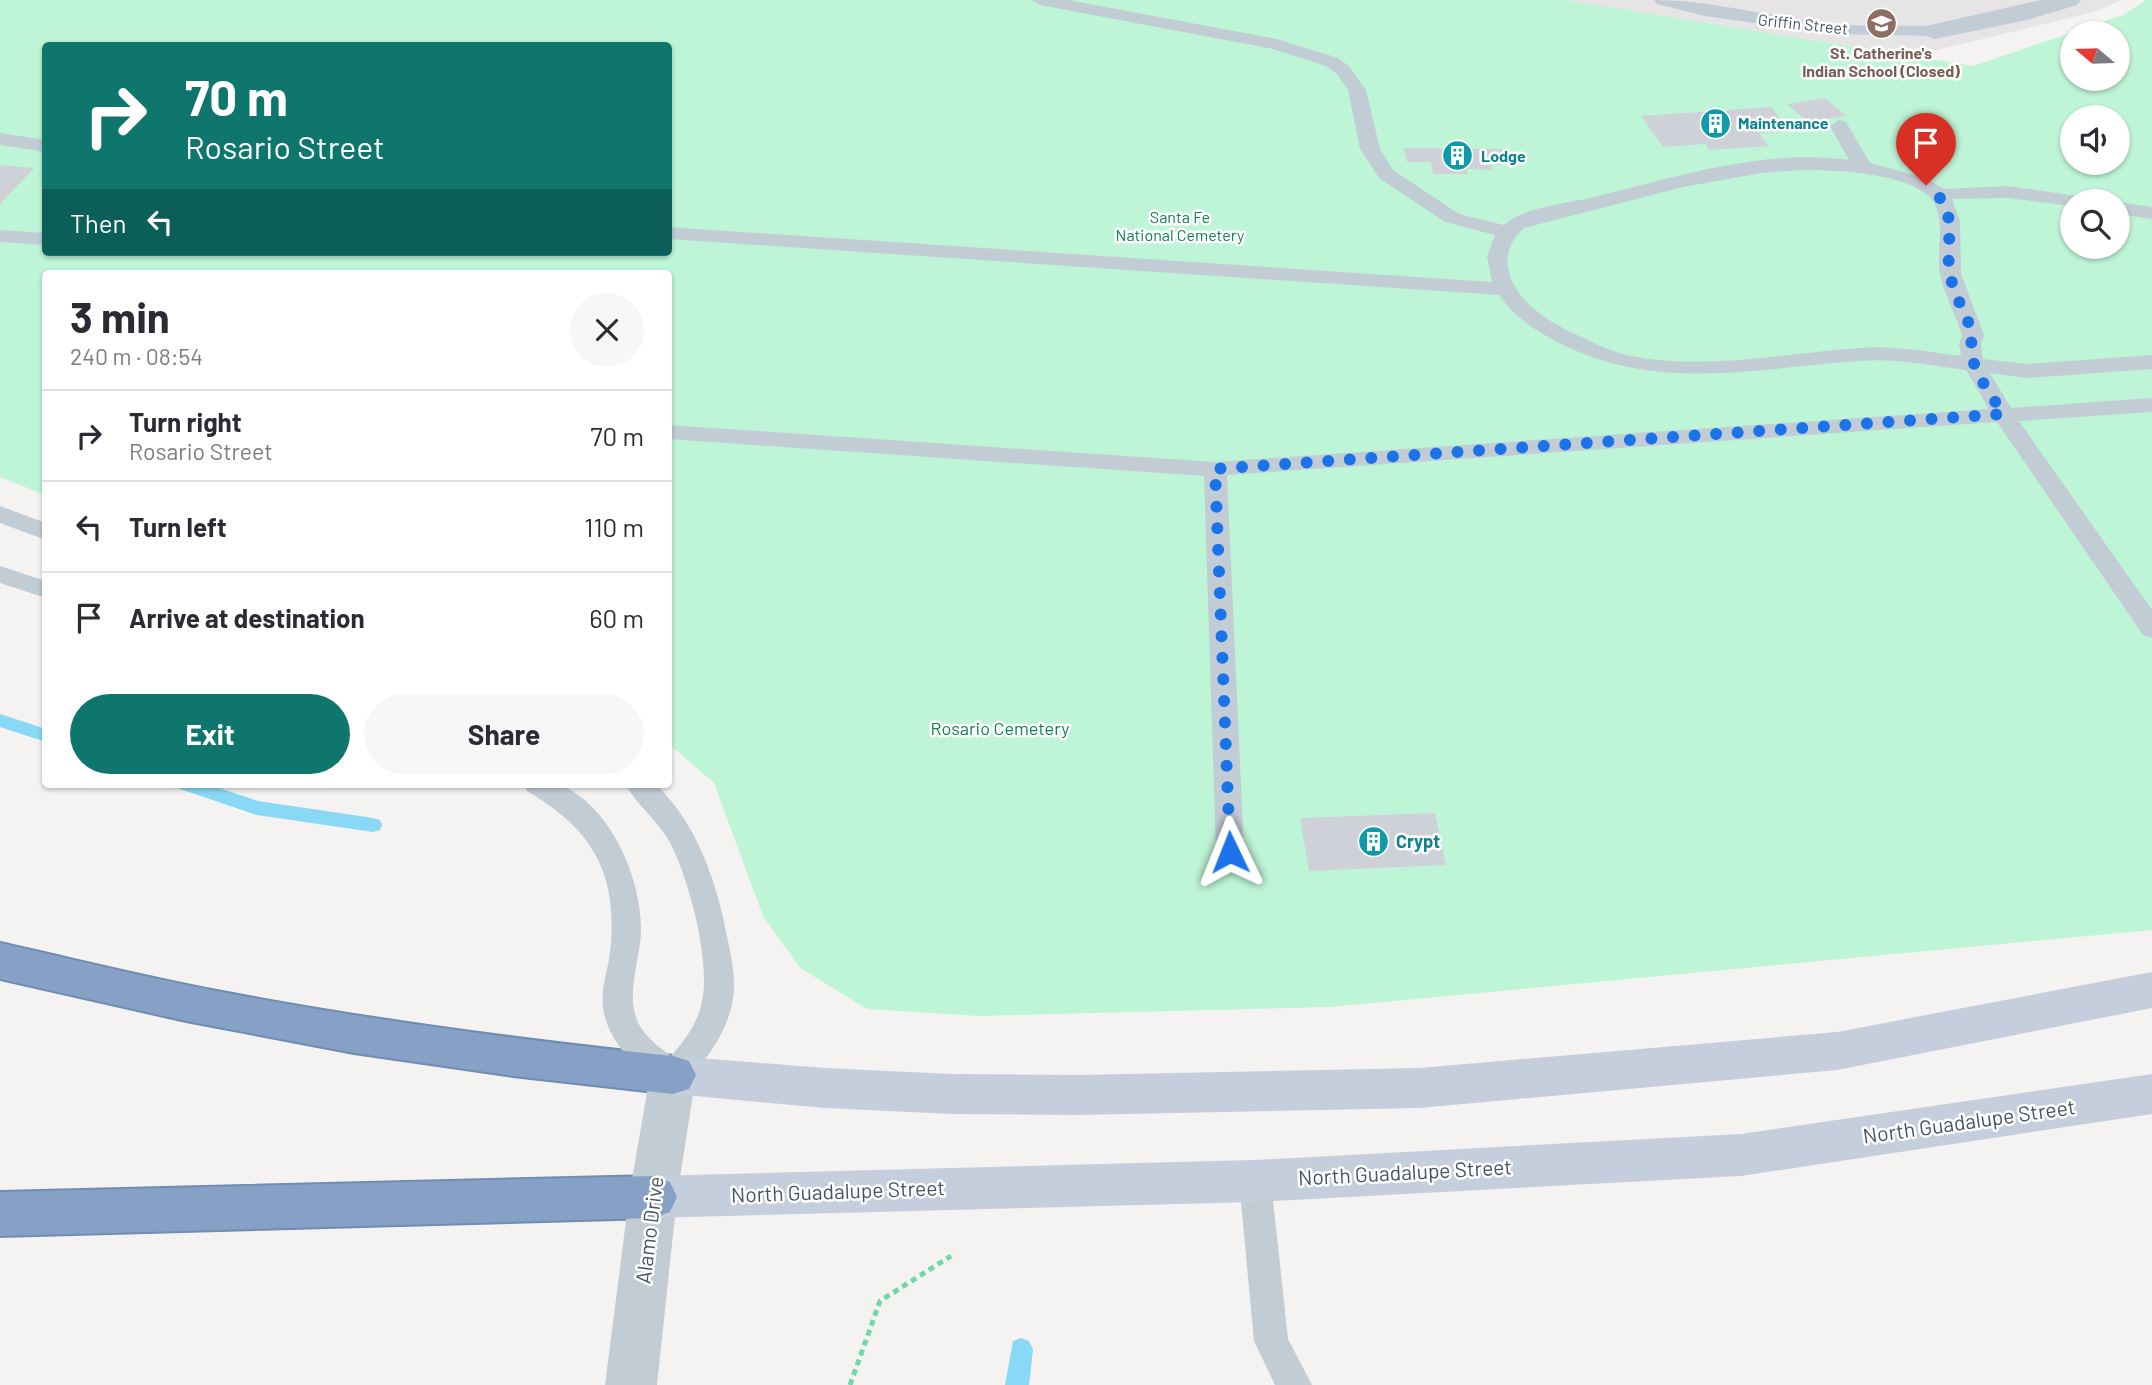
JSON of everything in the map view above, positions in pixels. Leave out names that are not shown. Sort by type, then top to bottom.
[{"type":"highway","points":[[0,961],[246,1015],[359,1035],[469,1052],[673,1075]]},
{"type":"highway","points":[[0,1214],[653,1197]]},
{"type":"main road","points":[[673,1075],[825,1088],[953,1094],[1077,1095],[1419,1088],[1837,1051],[2152,990]]},
{"type":"main road","name":"North Guadalupe Street","points":[[653,1197],[1255,1181],[1741,1155],[2152,1094]]},
{"type":"street","name":"Griffin Street","points":[[1935,30],[2027,12],[2068,0]]},
{"type":"street","name":"Alamo Drive","points":[[632,1385],[653,1197],[673,1075]]},
{"type":"lane","name":"Griffin Street","points":[[1663,0],[1705,11],[1833,29],[1935,30]]},
{"type":"lane","points":[[1046,1],[1277,44],[1332,62],[1343,70],[1357,90],[1370,149],[1386,174],[1452,218],[1506,233]]},
{"type":"lane","points":[[1839,126],[1863,167]]},
{"type":"lane","points":[[0,139],[42,145]]},
{"type":"lane","points":[[2152,362],[2027,371],[1973,363],[1891,354],[1862,354],[1685,369],[1651,366],[1596,352],[1552,331],[1516,304],[1506,289],[1497,264],[1500,242],[1517,224],[1534,218],[1686,180],[1789,166],[1863,167],[1907,177],[1940,195],[1950,217],[1951,278],[1973,335],[1970,344],[1973,363],[2003,414],[2152,629]]},
{"type":"lane","points":[[1940,195],[1959,192],[2005,192],[2060,199]]},
{"type":"lane","points":[[2130,210],[2152,214]]},
{"type":"lane","points":[[672,233],[1506,289]]},
{"type":"lane","points":[[0,236],[42,239]]},
{"type":"lane","points":[[672,432],[1215,469],[2152,405]]},
{"type":"lane","points":[[1215,469],[1230,852]]},
{"type":"lane","points":[[0,514],[42,530]]},
{"type":"lane","points":[[0,574],[42,589]]},
{"type":"lane","points":[[543,788],[576,810],[598,833],[614,859],[623,886],[628,919],[618,996],[620,1019],[632,1041],[649,1058],[673,1075],[695,1052],[709,1027],[717,1001],[720,977],[706,897],[698,870],[672,819],[643,788]]},
{"type":"lane","points":[[1255,1181],[1271,1341],[1294,1385]]},
{"type":"path","points":[[850,1385],[880,1301],[951,1256]]},
{"type":"shaded area","name":"St. Catherine's Indian School (Closed)","points":[[1564,0],[2122,0],[2094,12],[1912,56]]},
{"type":"green space","points":[[0,0],[1565,0],[1973,66],[2060,36],[2060,91],[2130,91],[2130,21],[2105,21],[2123,15],[2146,0],[2152,0],[2152,930],[1330,1007],[978,1016],[867,1009],[800,968],[763,916],[714,783],[672,747],[672,270],[42,270],[42,494],[0,477]]},
{"type":"building","points":[[1825,98],[1846,116],[1808,122],[1787,104]]},
{"type":"building","name":"Maintenance","points":[[1771,107],[1790,131],[1759,133],[1768,146],[1709,150],[1705,144],[1663,147],[1641,116]]},
{"type":"building","name":"Lodge","points":[[1404,148],[1508,149],[1512,165],[1491,164],[1493,170],[1467,169],[1468,174],[1433,174],[1431,162],[1407,162]]},
{"type":"building","points":[[0,165],[34,168],[0,204]]},
{"type":"building","name":"Crypt","points":[[1435,813],[1446,865],[1309,871],[1300,818]]},
{"type":"waterway","points":[[0,720],[42,735]]},
{"type":"waterway","points":[[198,788],[257,808],[373,825]]},
{"type":"waterway","points":[[1017,1385],[1021,1349]]},
{"type":"place","name":"St. Catherine's Indian School (Closed)","points":[[1881,24]]},
{"type":"place","name":"Maintenance","points":[[1715,123]]},
{"type":"place","name":"Lodge","points":[[1458,156]]},
{"type":"place","name":"Crypt","points":[[1373,842]]},
{"type":"route","points":[[1230,852],[1215,469],[2003,414],[1973,363],[1970,323],[1951,278],[1950,217],[1947,205],[1940,195],[1926,185]]},
{"type":"park label","name":"Santa Fe National Cemetery","points":[[1180,226]]},
{"type":"park label","name":"Rosario Cemetery","points":[[1000,729]]}]
